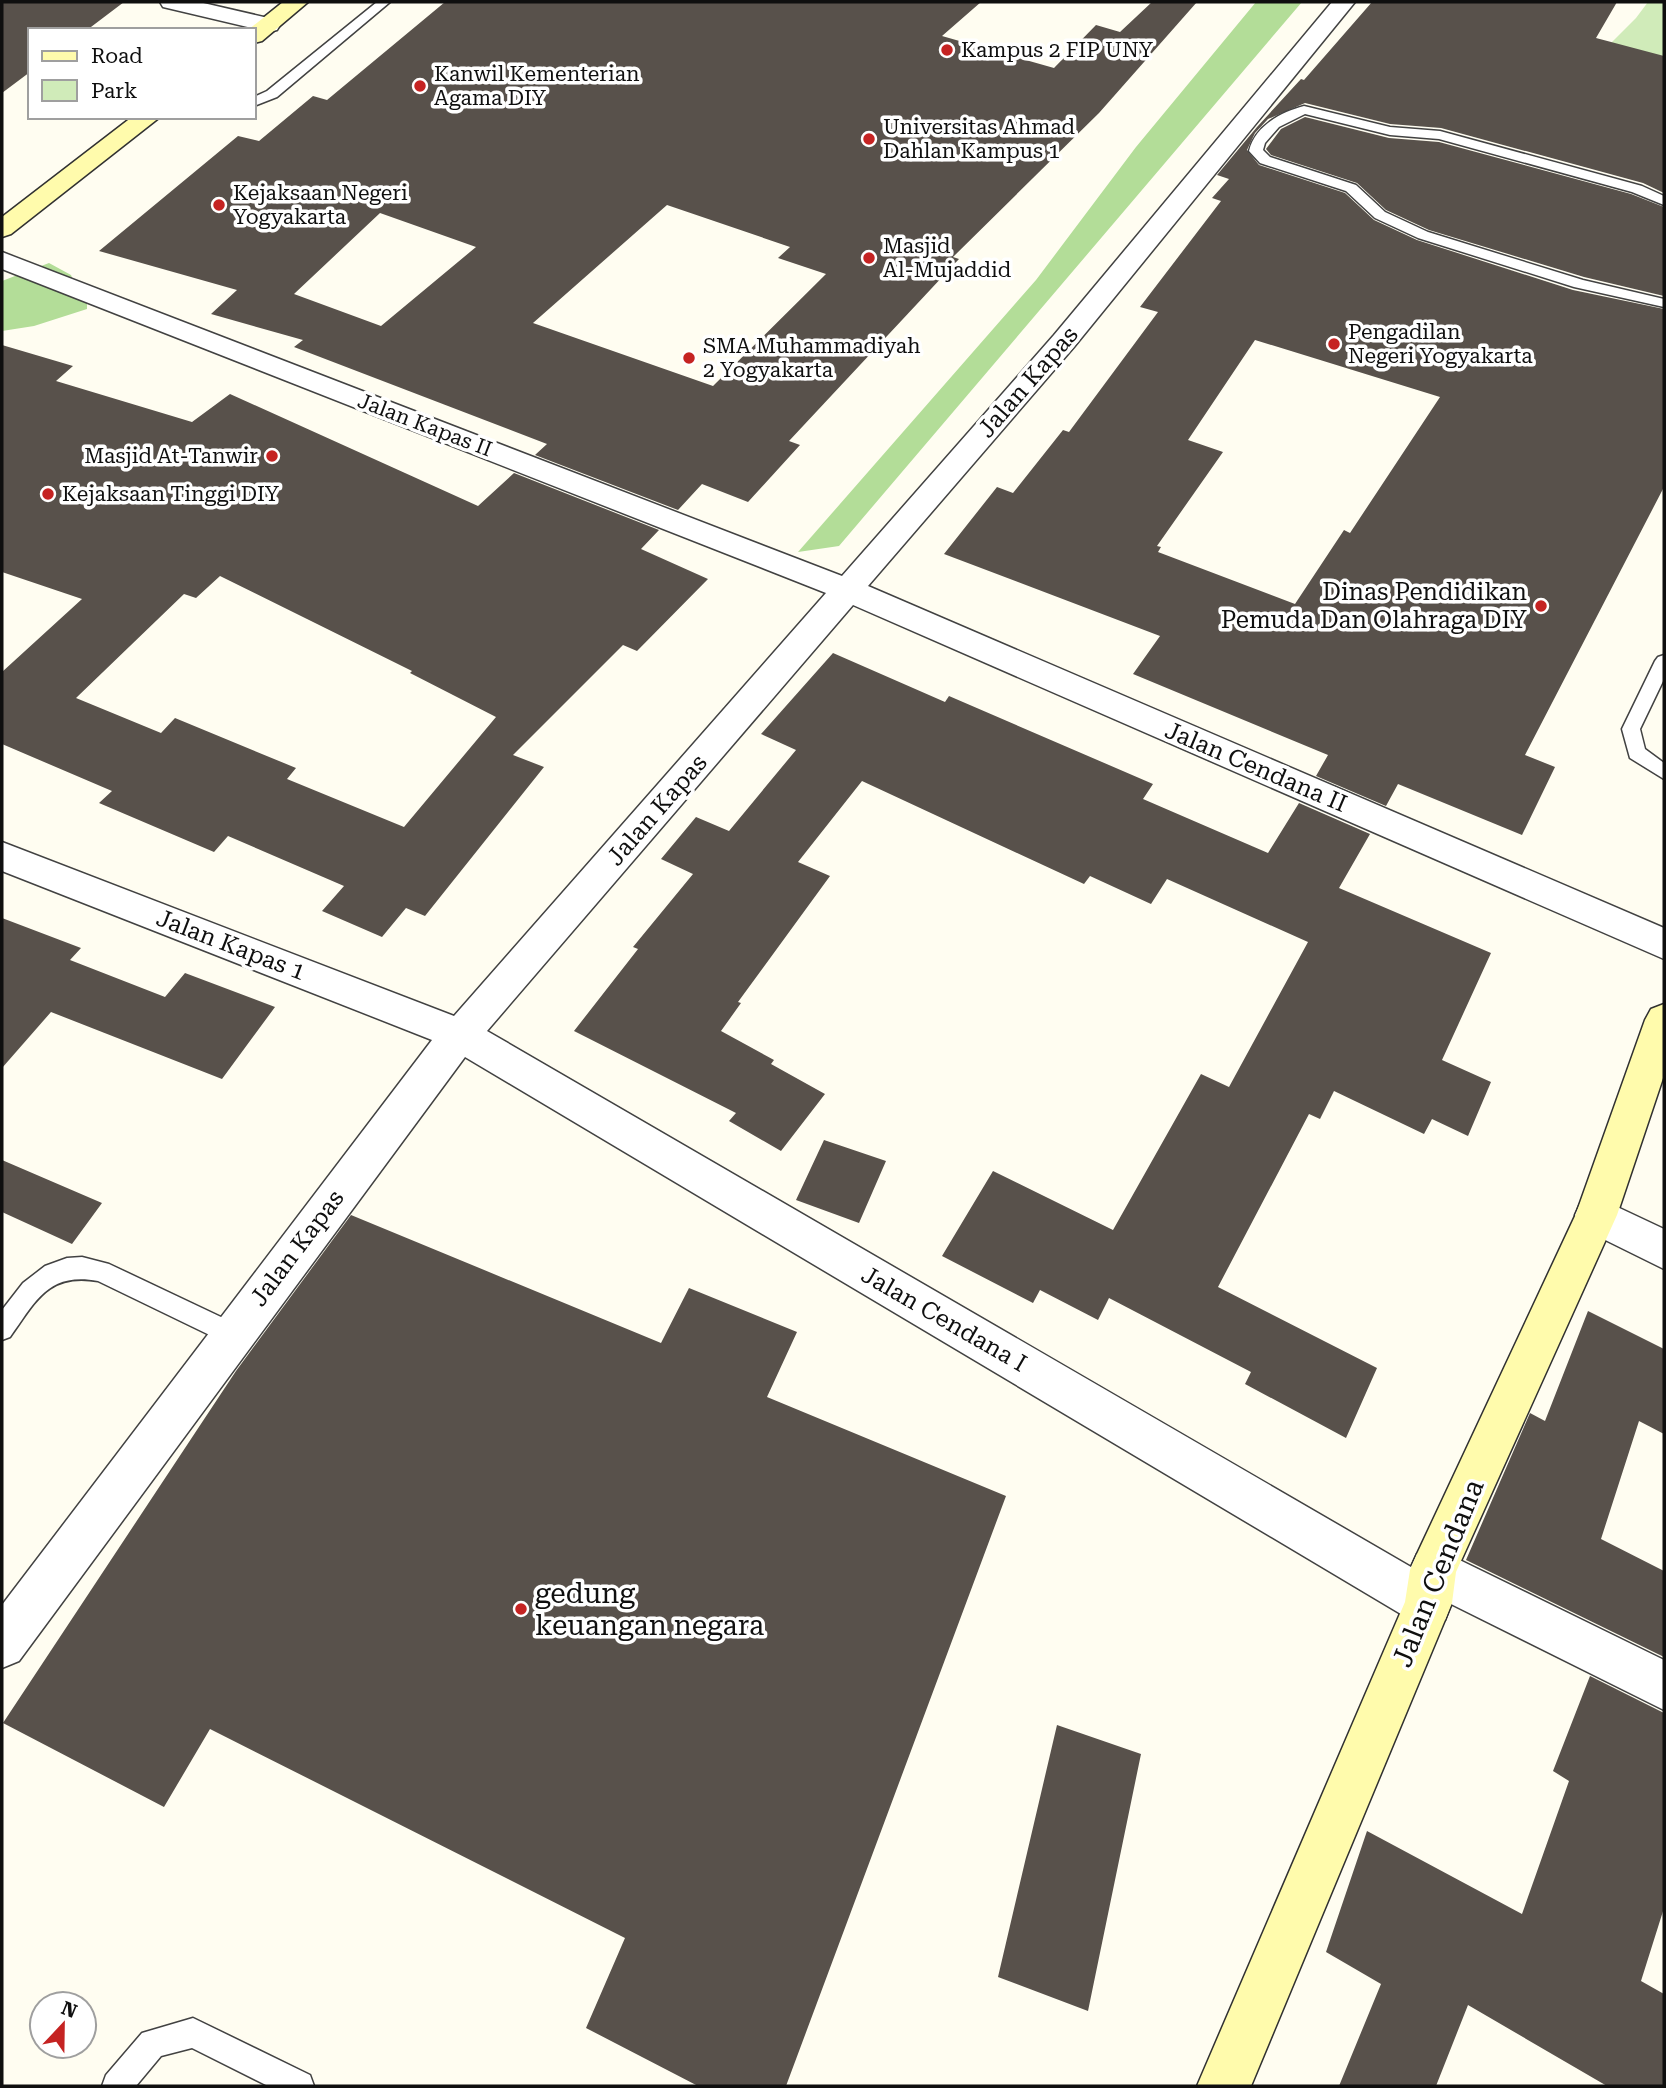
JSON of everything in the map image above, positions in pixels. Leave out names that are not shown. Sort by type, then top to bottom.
[{"type":"main road","points":[[261,30],[298,2]]},
{"type":"main road","points":[[2,229],[145,119]]},
{"type":"main road","name":"Jalan Cendana","points":[[1224,2086],[1431,1587],[1596,1215],[1664,1020]]},
{"type":"street","points":[[171,2],[255,28]]},
{"type":"street","name":"Jalan Kapas","points":[[2,1644],[232,1334],[461,1035],[1064,341],[1344,2]]},
{"type":"street","name":"Jalan Kapas II","points":[[2,260],[848,590]]},
{"type":"street","name":"Jalan Cendana II","points":[[848,590],[1664,944]]},
{"type":"street","name":"Jalan Kapas 1","points":[[2,856],[461,1035]]},
{"type":"street","name":"Jalan Cendana I","points":[[461,1035],[1431,1587],[1664,1686]]},
{"type":"street","points":[[1596,1215],[1664,1250]]},
{"type":"lane","points":[[256,101],[272,94],[384,2]]},
{"type":"lane","points":[[1664,201],[1637,189],[1440,135],[1390,131],[1304,110],[1274,124],[1258,142],[1256,151],[1265,160],[1351,188],[1380,215],[1423,235],[1579,284],[1664,303]]},
{"type":"lane","points":[[1664,661],[1631,729],[1637,752],[1664,772]]},
{"type":"lane","points":[[2,1329],[39,1280],[60,1268],[85,1266],[101,1271],[232,1334]]},
{"type":"lane","points":[[117,2086],[152,2043],[193,2033],[299,2086]]},
{"type":"green space","points":[[1256,2],[1302,2],[839,546],[798,552],[1036,280],[1136,147]]},
{"type":"green space","points":[[1648,2],[1664,2],[1664,156],[1602,136],[1588,66],[1636,18]]},
{"type":"green space","points":[[49,263],[71,275],[77,289],[87,295],[87,309],[34,326],[2,331],[2,281]]},
{"type":"building","points":[[2,2],[124,2],[90,28],[28,28],[28,74],[2,93]]},
{"type":"building","points":[[445,2],[981,2],[942,36],[1054,68],[1096,25],[1120,32],[1152,2],[1197,2],[1099,113],[953,257],[959,259],[789,441],[800,445],[748,502],[702,484],[678,510],[535,455],[547,444],[294,347],[303,340],[211,314],[237,290],[99,251],[238,136],[259,141],[313,96],[327,100]],"holes":[[[667,205],[790,247],[778,258],[826,274],[713,386],[533,323]],[[380,213],[476,247],[381,326],[294,294]]]},
{"type":"building","points":[[1372,2],[1617,2],[1596,38],[1664,56],[1664,193],[1643,183],[1441,128],[1390,124],[1305,103],[1268,119],[1255,133],[1247,150],[1259,165],[1345,193],[1374,220],[1417,240],[1573,290],[1664,309],[1664,487],[1525,755],[1555,767],[1522,835],[1398,784],[1386,806],[1316,776],[1328,755],[1133,674],[1160,636],[944,554],[997,487],[1013,493],[1063,430],[1069,432],[1158,312],[1140,307],[1221,201],[1212,198],[1229,179],[1217,175],[1257,127],[1301,79],[1304,80]],"holes":[[[1255,340],[1440,397],[1350,533],[1344,530],[1295,604],[1158,552],[1161,547],[1157,546],[1223,452],[1188,440]]]},
{"type":"building","points":[[1305,117],[1389,138],[1439,142],[1631,194],[1664,207],[1664,296],[1584,277],[1429,230],[1386,210],[1357,183],[1271,155],[1266,149],[1281,129]]},
{"type":"building","points":[[2,345],[73,366],[56,381],[192,422],[230,394],[478,506],[514,473],[659,530],[641,549],[708,579],[637,651],[623,645],[513,755],[544,767],[425,916],[406,908],[382,937],[322,911],[344,886],[228,836],[214,852],[99,803],[112,791],[2,744],[2,672],[82,599],[2,572]],"holes":[[[220,576],[412,671],[410,673],[496,717],[404,827],[287,779],[296,768],[175,718],[161,733],[76,698],[184,594],[196,598]]]},
{"type":"building","points":[[833,653],[945,702],[949,696],[1153,784],[1143,799],[1268,853],[1299,803],[1370,834],[1339,888],[1491,953],[1442,1060],[1491,1082],[1468,1136],[1432,1119],[1424,1134],[1334,1091],[1320,1119],[1309,1114],[1218,1287],[1377,1368],[1346,1438],[1245,1384],[1251,1372],[1109,1298],[1098,1320],[1040,1290],[1033,1303],[942,1256],[993,1171],[1113,1230],[1201,1074],[1229,1087],[1308,942],[1167,879],[1151,904],[1090,876],[1084,884],[862,781],[798,862],[830,876],[738,1002],[741,1003],[721,1031],[774,1060],[771,1064],[825,1094],[781,1151],[729,1121],[736,1113],[574,1031],[638,949],[633,947],[693,874],[661,859],[696,817],[729,831],[796,750],[761,734]]},
{"type":"building","points":[[2,918],[81,948],[70,960],[165,997],[185,973],[275,1007],[222,1079],[51,1012],[2,1068]]},
{"type":"building","points":[[824,1140],[886,1161],[859,1223],[796,1200]]},
{"type":"building","points":[[2,1160],[102,1203],[72,1244],[2,1212]]},
{"type":"building","name":"gedung keuangan negara","points":[[351,1215],[661,1343],[689,1288],[797,1332],[767,1397],[1006,1496],[786,2086],[698,2086],[586,2028],[625,1938],[210,1729],[164,1807],[3,1723],[236,1371]]},
{"type":"building","points":[[1588,1311],[1664,1349],[1664,1434],[1639,1421],[1601,1539],[1664,1571],[1664,1657],[1466,1560],[1530,1413],[1545,1421]]},
{"type":"building","points":[[1590,1676],[1664,1713],[1664,1908],[1641,1981],[1664,1994],[1664,2086],[1607,2086],[1468,2005],[1436,2086],[1339,2086],[1381,1984],[1326,1952],[1367,1831],[1522,1914],[1569,1781],[1553,1771]]},
{"type":"building","points":[[1057,1725],[1141,1754],[1088,2011],[998,1977]]},
{"type":"place","name":"Kampus 2 FIP UNY","points":[[947,50]]},
{"type":"place","name":"Kanwil Kementerian Agama DIY","points":[[420,86]]},
{"type":"place","name":"Universitas Ahmad Dahlan Kampus 1","points":[[869,139]]},
{"type":"place","name":"Kejaksaan Negeri Yogyakarta","points":[[219,205]]},
{"type":"place","name":"Masjid Al-Mujaddid","points":[[869,258]]},
{"type":"place","name":"Pengadilan Negeri Yogyakarta","points":[[1334,344]]},
{"type":"place","name":"SMA Muhammadiyah 2 Yogyakarta","points":[[689,358]]},
{"type":"place","name":"Masjid At-Tanwir","points":[[272,456]]},
{"type":"place","name":"Kejaksaan Tinggi DIY","points":[[48,494]]},
{"type":"place","name":"Dinas Pendidikan Pemuda Dan Olahraga DIY","points":[[1541,606]]},
{"type":"place","name":"gedung keuangan negara","points":[[521,1609]]}]
